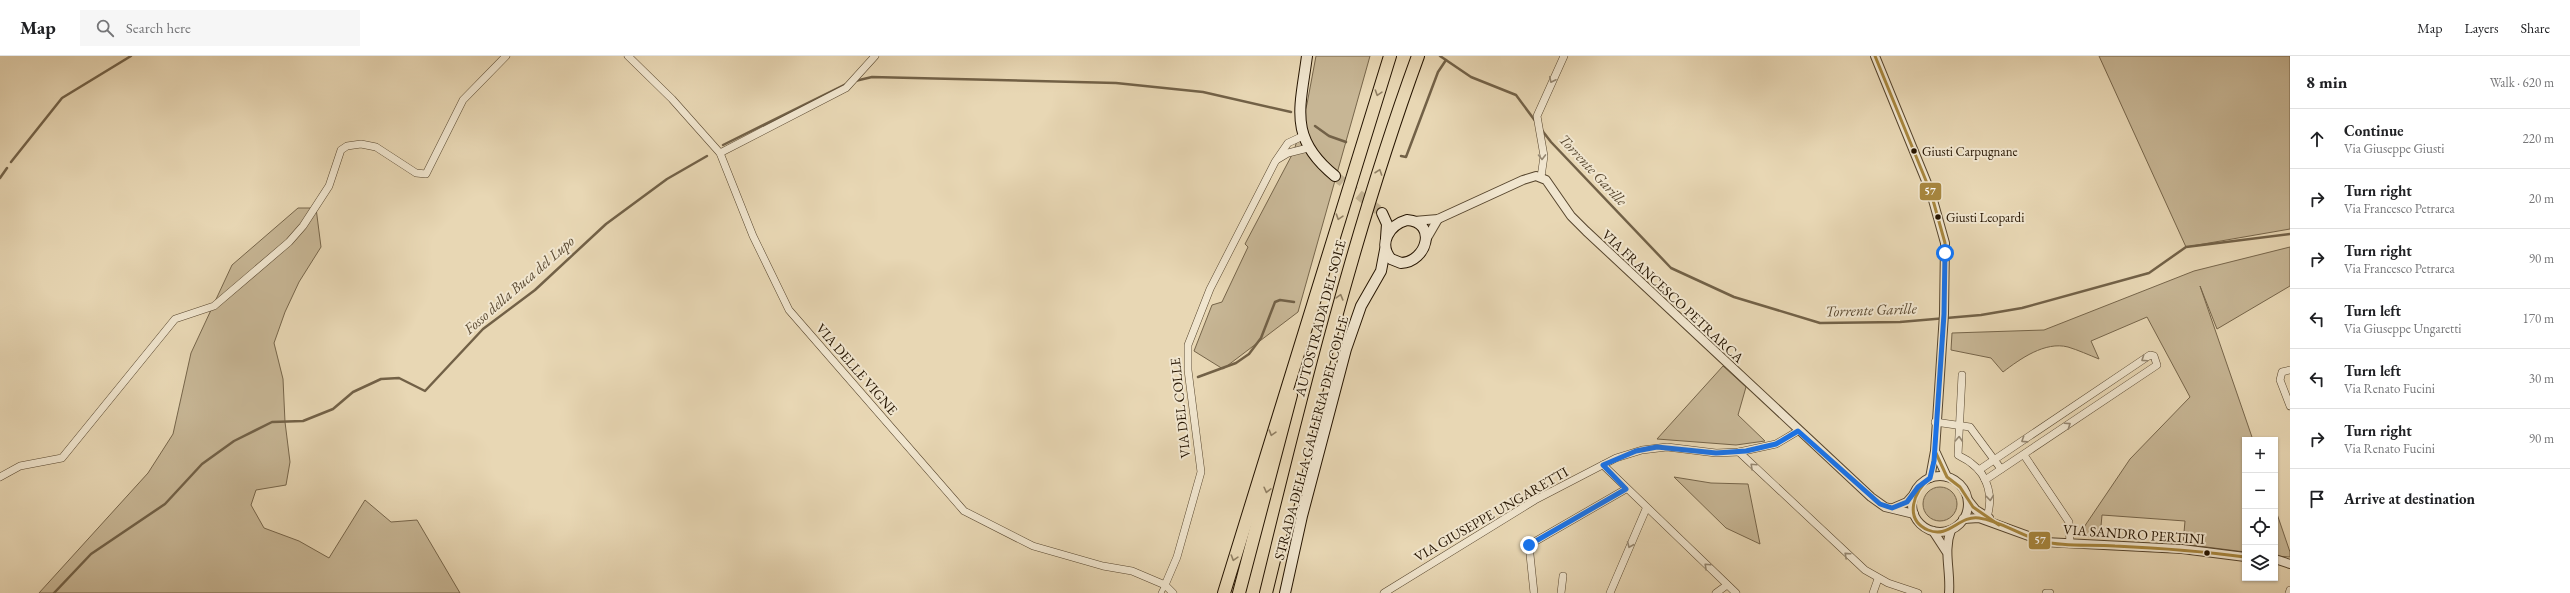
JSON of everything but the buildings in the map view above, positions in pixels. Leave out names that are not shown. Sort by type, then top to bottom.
[{"type":"highway","name":"AUTOSTRADA DEL SOLE","points":[[1224,593],[1325,262],[1390,56]]},
{"type":"highway","name":"AUTOSTRADA DEL SOLE","points":[[1266,593],[1340,299],[1366,209],[1417,59]]},
{"type":"highway","name":"AUTOSTRADA DEL SOLE","points":[[1239,593],[1325,262]]},
{"type":"main road","points":[[1307,56],[1300,112],[1302,136],[1318,162],[1335,176]]},
{"type":"main road","points":[[1381,271],[1416,258],[1424,249],[1427,238],[1421,225],[1382,213],[1387,224],[1385,250],[1391,259],[1401,263]]},
{"type":"main road","points":[[1386,238],[1407,221]]},
{"type":"main road","name":"STRADA DELLA GALLERIA DEL COLLE","points":[[1285,593],[1302,516],[1346,349],[1361,306],[1381,271],[1385,250]]},
{"type":"street","points":[[0,477],[20,466],[62,458],[175,319],[214,306],[289,242],[316,208],[329,186],[341,150],[347,146],[361,144],[376,147],[416,173],[426,174],[464,100],[506,56]]},
{"type":"street","name":"VIA DELLE VIGNE","points":[[628,56],[672,99],[720,153],[753,236],[790,310],[964,511],[1033,546],[1103,566],[1118,567],[1165,585]]},
{"type":"street","points":[[720,153],[846,88],[875,56]]},
{"type":"street","points":[[1407,221],[1438,219],[1522,180],[1536,176],[1541,177],[1544,156],[1539,137],[1537,116],[1540,104],[1564,56]]},
{"type":"street","points":[[1875,56],[1931,193],[1945,243],[1944,314],[1935,451],[1930,478]]},
{"type":"street","name":"VIA DEL COLLE","points":[[1160,593],[1165,585],[1177,556],[1201,472],[1188,370],[1188,345],[1210,288],[1275,162],[1288,143],[1302,136]]},
{"type":"street","points":[[1275,162],[1288,153],[1308,148]]},
{"type":"street","name":"VIA FRANCESCO PETRARCA","points":[[1541,177],[1549,184],[1571,216],[1586,231],[1798,431],[1876,501],[1885,507],[1914,514]]},
{"type":"street","points":[[1427,238],[1438,219]]},
{"type":"street","points":[[1979,470],[2150,355],[2154,356],[2157,365],[1985,480]]},
{"type":"street","points":[[2290,370],[2285,370],[2280,376],[2290,406]]},
{"type":"street","points":[[1962,375],[1958,455],[1979,470],[1985,480],[1991,504],[1987,517]]},
{"type":"street","points":[[1936,422],[1960,424],[1970,427],[2001,469]]},
{"type":"street","points":[[2039,430],[2045,440]]},
{"type":"street","name":"VIA GIUSEPPE UNGARETTI","points":[[1384,593],[1535,500],[1603,465],[1636,451],[1657,447],[1716,453],[1739,452],[1776,444],[1798,431]]},
{"type":"street","points":[[1935,451],[1947,477]]},
{"type":"street","points":[[1739,452],[1850,558],[1878,579],[1918,593]]},
{"type":"street","points":[[2024,454],[2069,522],[2070,544]]},
{"type":"street","points":[[1603,465],[1646,509],[1736,593]]},
{"type":"street","points":[[1892,508],[1907,502],[1918,487],[1930,478],[1947,477],[1957,482],[1964,490],[1968,500],[1963,520],[1951,530],[1933,531],[1921,525],[1914,514],[1914,494]]},
{"type":"street","points":[[1534,593],[1528,547],[1626,489]]},
{"type":"street","name":"VIA SANDRO PERTINI","points":[[1968,500],[1976,510],[2000,525]]},
{"type":"street","points":[[1610,593],[1646,509]]},
{"type":"street","name":"VIA SANDRO PERTINI","points":[[1963,520],[1978,518],[2034,539],[2070,544],[2182,550],[2242,557]]},
{"type":"street","points":[[1949,593],[1950,579],[1946,551],[1951,530]]},
{"type":"street","points":[[1933,531],[1946,551]]},
{"type":"street","points":[[2278,560],[2290,564]]},
{"type":"street","points":[[2278,565],[2290,564]]},
{"type":"street","points":[[1561,593],[1562,576]]},
{"type":"street","points":[[1873,593],[1878,579]]},
{"type":"street","points":[[1165,585],[1173,593]]},
{"type":"street","points":[[1716,593],[1727,585]]},
{"type":"shaded area","points":[[1316,56],[1370,56],[1298,312],[1223,369],[1194,351],[1212,305],[1222,302],[1248,247],[1245,244],[1294,151],[1307,104]]},
{"type":"shaded area","points":[[2099,56],[2290,56],[2290,229],[2186,247]]},
{"type":"shaded area","points":[[298,208],[316,208],[321,247],[299,282],[285,312],[274,343],[283,379],[285,422],[290,462],[286,485],[256,490],[251,505],[264,528],[299,541],[329,558],[365,500],[391,522],[417,520],[460,593],[39,593],[148,473],[173,434],[191,353],[232,265]]},
{"type":"shaded area","points":[[2290,247],[2290,286],[2217,329],[2200,286],[2252,437],[2242,437],[2242,552],[2183,544],[2185,521],[2102,515],[2100,537],[2078,536],[2130,459],[2190,397],[2147,317],[2091,341],[2099,359],[2068,347],[2051,347],[2033,352],[2003,372],[1991,358],[1951,350],[1952,333],[2044,330],[2194,271]]},
{"type":"shaded area","points":[[1723,366],[1746,387],[1738,415],[1765,441],[1736,445],[1657,439]]},
{"type":"shaded area","points":[[1674,477],[1711,483],[1748,484],[1760,544],[1726,528]]},
{"type":"shaded area","points":[[1937,487],[1943,487],[1947,488],[1954,494],[1957,504],[1956,511],[1950,518],[1943,521],[1937,521],[1933,520],[1926,514],[1923,507],[1923,501],[1924,497],[1930,490]]},
{"type":"shaded area","points":[[2278,517],[2290,552],[2290,557],[2278,556]]},
{"type":"waterway","points":[[11,162],[62,98],[131,56]]},
{"type":"waterway","name":"Torrente Garille","points":[[1440,56],[1471,77],[1516,95],[1536,122]]},
{"type":"waterway","name":"Fosso della Buca del Lupo","points":[[1401,156],[1406,157],[1438,72],[1446,60]]},
{"type":"waterway","name":"Fosso della Buca del Lupo","points":[[855,81],[872,77],[1116,83],[1203,92],[1291,112]]},
{"type":"waterway","name":"Fosso della Buca del Lupo","points":[[723,145],[846,84]]},
{"type":"waterway","name":"Fosso della Buca del Lupo","points":[[1315,126],[1329,136],[1346,142]]},
{"type":"waterway","name":"Torrente Garille","points":[[1541,129],[1551,142],[1671,268],[1734,297],[1820,323],[1900,322],[1981,315],[2022,308],[2149,273],[2186,247],[2290,234]]},
{"type":"waterway","name":"Fosso della Buca del Lupo","points":[[54,593],[91,554],[165,504],[202,464],[234,441],[272,422],[303,421],[333,409],[353,392],[381,379],[399,378],[425,391],[483,329],[535,290],[606,224],[667,179],[707,156]]},
{"type":"waterway","points":[[0,178],[7,168]]},
{"type":"waterway","points":[[1198,377],[1236,363],[1249,354],[1261,338],[1275,302],[1280,300],[1294,302]]},
{"type":"tunnel","points":[[1335,176],[1382,213]]},
{"type":"transit line","name":"57","points":[[1875,56],[1931,193],[1945,243],[1944,314],[1935,451],[1930,478],[1919,490],[1914,504],[1913,512],[1920,525],[1928,530],[1942,532],[1966,520],[1979,518],[1996,522],[2028,537],[2053,544],[2106,545],[2242,557]]},
{"type":"transit line","name":"57","points":[[1935,441],[1935,451],[1947,477],[1960,487],[1973,507],[1999,525]]},
{"type":"place","name":"Giusti Carpugnane","points":[[1914,151]]},
{"type":"place","name":"Giusti Leopardi","points":[[1938,217]]},
{"type":"route","points":[[1529,545],[1626,489],[1603,465],[1616,458],[1648,448],[1666,447],[1716,453],[1739,452],[1776,444],[1795,435],[1798,431],[1880,504],[1885,507],[1892,508],[1907,502],[1918,487],[1930,478],[1934,461],[1944,314],[1945,253]]}]
